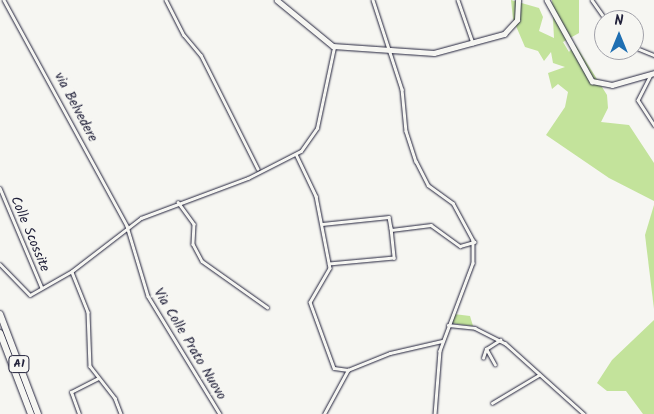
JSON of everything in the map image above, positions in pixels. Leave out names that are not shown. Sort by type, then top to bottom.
[{"type":"highway","name":"A1","points":[[0,314],[38,414]]},
{"type":"highway","name":"A1","points":[[0,333],[32,414]]},
{"type":"street","name":"via Belvedere","points":[[4,0],[128,226]]},
{"type":"street","points":[[166,0],[184,35],[201,55],[258,170]]},
{"type":"street","points":[[277,0],[334,46],[385,47],[438,53],[473,44],[508,30],[518,18],[518,0]]},
{"type":"street","points":[[373,0],[385,47],[402,89],[406,131],[420,172],[431,189],[453,203],[474,242],[473,263],[442,341],[435,414]]},
{"type":"street","points":[[458,0],[473,44]]},
{"type":"street","points":[[547,0],[592,81],[612,85],[653,73]]},
{"type":"street","points":[[0,264],[10,270],[27,294],[72,271],[128,226],[178,202],[248,178],[258,170],[296,154],[317,128],[334,46]]},
{"type":"street","points":[[653,73],[638,100],[654,125]]},
{"type":"street","points":[[296,154],[316,196],[322,224],[329,274],[310,305],[334,368],[348,370],[390,353],[442,341]]},
{"type":"street","name":"Colle Scossite","points":[[0,188],[42,288]]},
{"type":"street","points":[[178,202],[194,224],[193,244],[202,261],[267,306]]},
{"type":"street","points":[[322,224],[388,217],[391,230],[394,258],[329,264]]},
{"type":"street","points":[[391,230],[431,225],[460,246],[474,242]]},
{"type":"street","name":"Via Colle Prato Nuovo","points":[[128,226],[148,296],[220,414]]},
{"type":"street","points":[[72,271],[88,312],[88,357],[98,378],[115,398],[121,414]]},
{"type":"street","points":[[448,325],[475,328],[500,340],[582,413]]},
{"type":"street","points":[[483,358],[486,349],[500,340]]},
{"type":"street","points":[[486,349],[495,365]]},
{"type":"street","points":[[324,414],[348,370]]},
{"type":"street","points":[[492,403],[540,375]]},
{"type":"street","points":[[79,414],[71,392],[98,378]]},
{"type":"street","points":[[576,414],[582,413]]},
{"type":"green space","points":[[511,0],[539,8],[543,17],[539,31],[554,38],[552,0],[579,0],[579,33],[563,42],[569,52],[575,44],[607,95],[608,108],[601,122],[629,125],[654,163],[654,201],[609,178],[546,135],[565,107],[568,92],[558,84],[552,89],[548,73],[565,67],[553,63],[551,52],[544,61],[538,51],[525,47],[513,19]]},
{"type":"green space","points":[[654,205],[654,309],[645,235]]},
{"type":"green space","points":[[454,314],[470,316],[473,326],[450,323]]},
{"type":"green space","points":[[654,320],[654,414],[643,414],[626,391],[607,391],[597,383],[612,360]]}]
